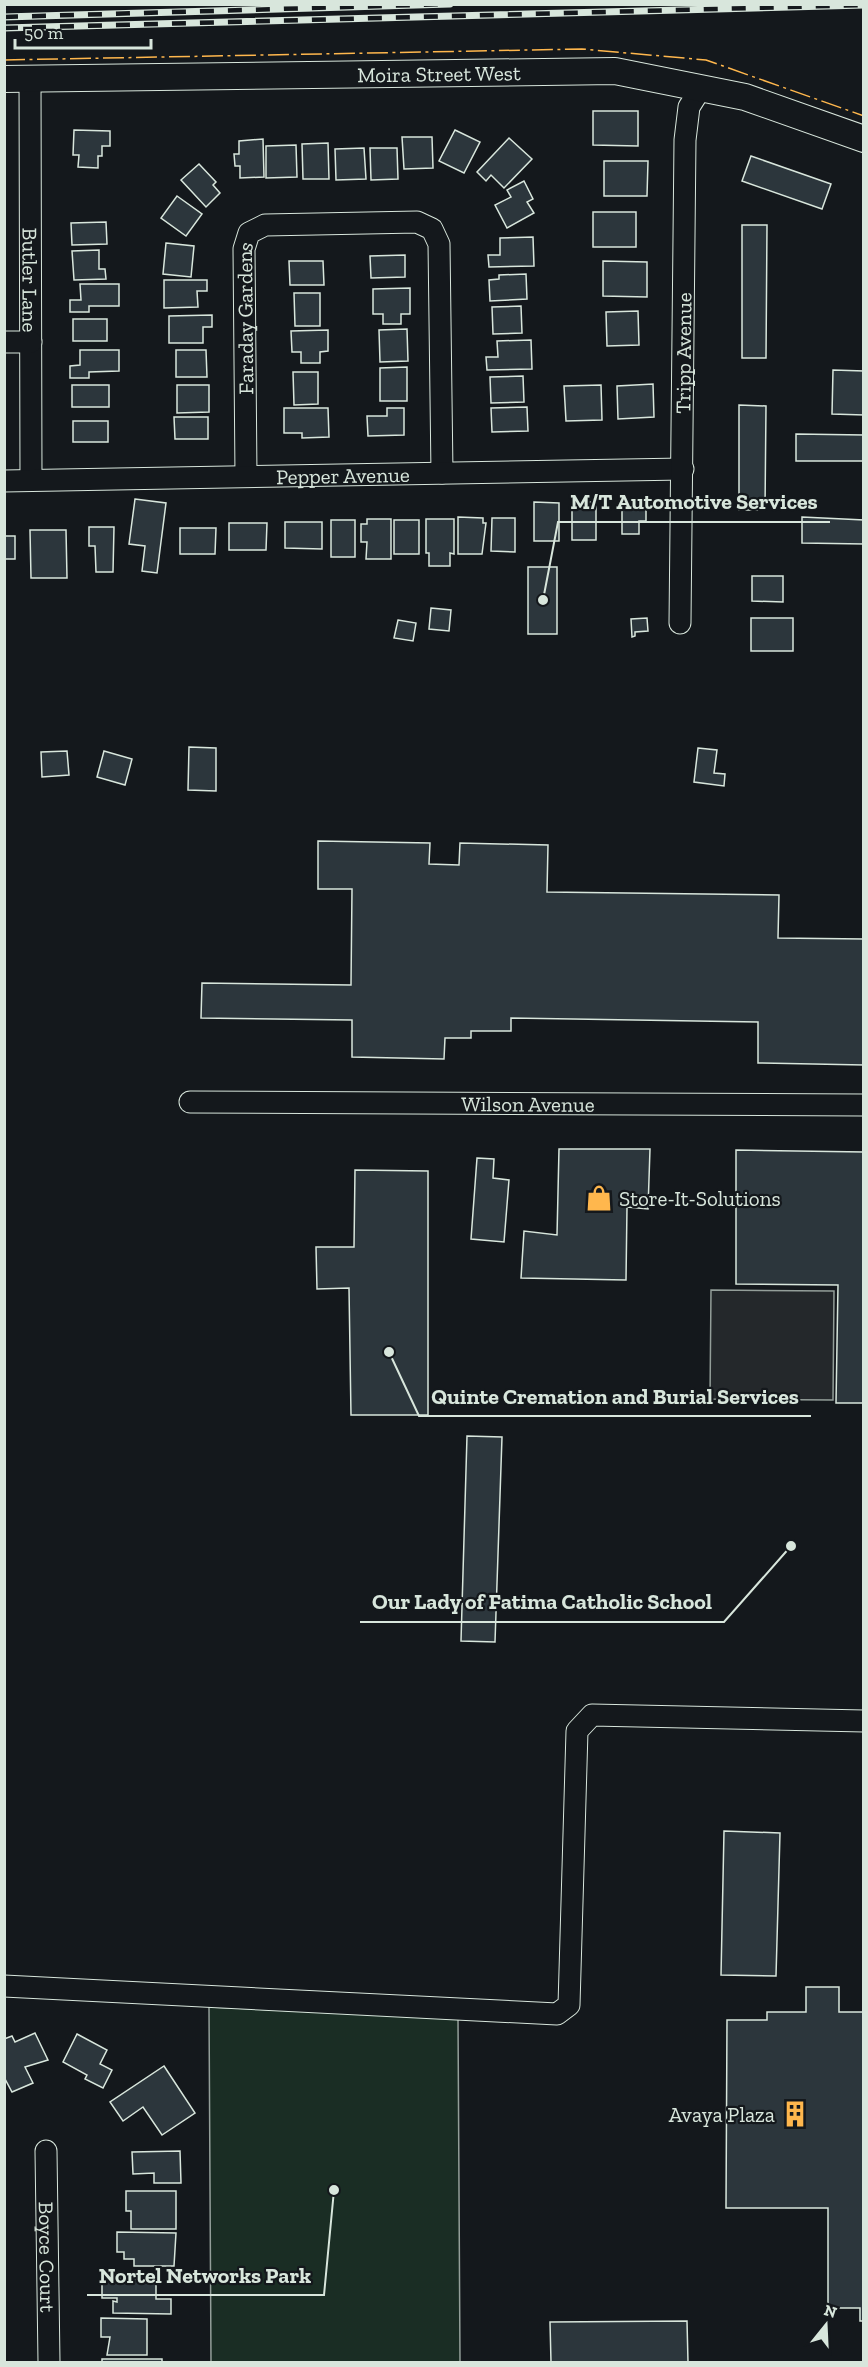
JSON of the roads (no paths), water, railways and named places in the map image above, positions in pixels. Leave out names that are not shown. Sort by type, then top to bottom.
[{"type":"main road","name":"Moira Street West","points":[[4,80],[615,71],[745,97],[864,139]]},
{"type":"street","name":"Butler Lane","points":[[30,79],[31,480]]},
{"type":"street","name":"Tripp Avenue","points":[[680,623],[685,140],[689,107],[700,88]]},
{"type":"street","name":"Faraday Gardens","points":[[246,476],[244,249],[249,232],[265,225],[417,222],[432,229],[439,244],[442,473]]},
{"type":"street","points":[[4,342],[31,342]]},
{"type":"street","name":"Pepper Avenue","points":[[4,481],[683,469]]},
{"type":"street","name":"Wilson Avenue","points":[[190,1102],[864,1106]]},
{"type":"street","points":[[4,1986],[556,2014],[569,2005],[577,1731],[592,1715],[864,1721]]},
{"type":"street","name":"Boyce Court","points":[[46,2151],[49,2362]]},
{"type":"railway","points":[[4,17],[450,4]]},
{"type":"railway","points":[[4,28],[864,5]]},
{"type":"place","name":"M/T Automotive Services","points":[[543,600]]},
{"type":"place","name":"Store-It-Solutions","points":[[599,1198]]},
{"type":"place","name":"Quinte Cremation and Burial Services","points":[[389,1352]]},
{"type":"place","name":"Our Lady of Fatima Catholic School","points":[[791,1546]]},
{"type":"place","name":"Avaya Plaza","points":[[795,2114]]},
{"type":"place","name":"Nortel Networks Park","points":[[334,2190]]}]
